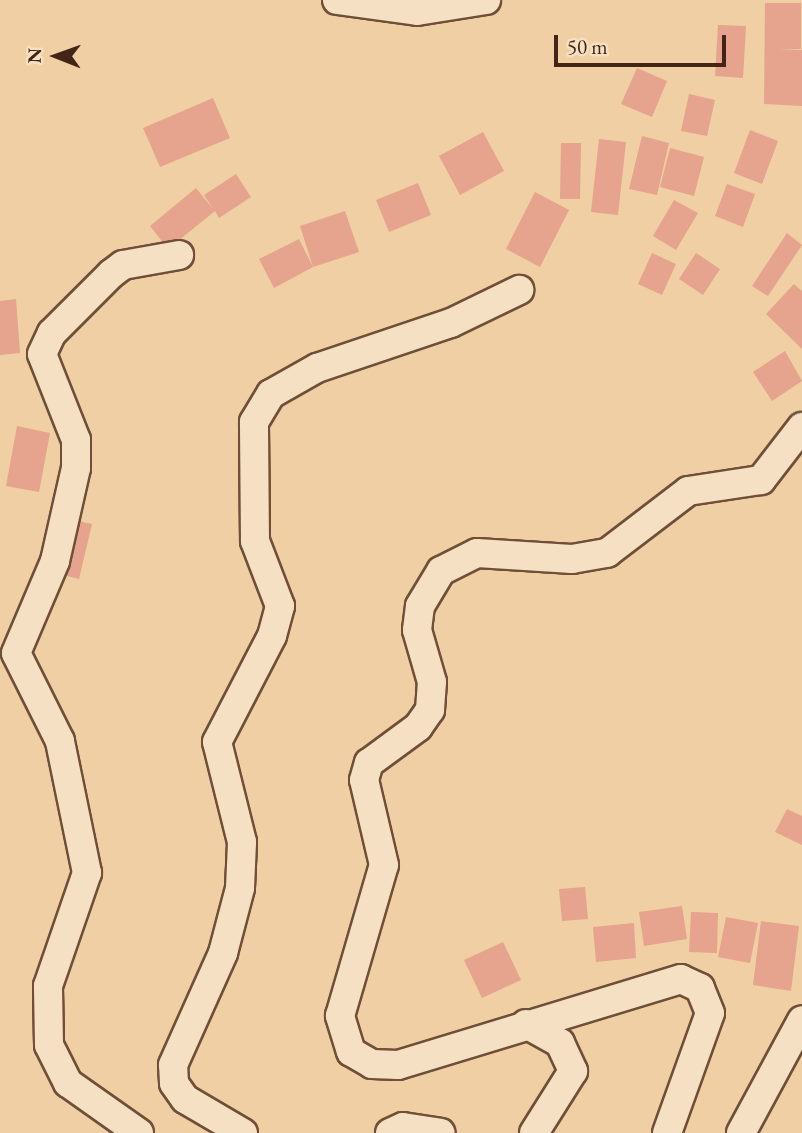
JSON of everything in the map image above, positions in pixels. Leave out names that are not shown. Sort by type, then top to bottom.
[{"type":"street","points":[[337,0],[417,11],[486,0]]},
{"type":"street","points":[[139,1133],[68,1083],[49,1045],[48,986],[87,873],[60,741],[16,653],[55,561],[76,468],[76,440],[42,354],[52,333],[123,265],[179,255]]},
{"type":"street","points":[[243,1133],[185,1099],[174,1083],[173,1065],[223,953],[240,888],[242,842],[217,742],[272,636],[280,606],[254,541],[254,422],[271,394],[317,368],[451,323],[519,290]]},
{"type":"street","points":[[667,1133],[708,1028],[706,997],[693,982],[671,980],[398,1065],[372,1064],[351,1052],[343,1036],[340,1016],[348,980],[384,864],[363,780],[369,763],[418,727],[430,710],[432,682],[417,630],[428,585],[441,571],[477,553],[572,559],[607,553],[688,491],[761,480],[802,427]]},
{"type":"street","points":[[741,1133],[802,1020]]},
{"type":"street","points":[[526,1024],[559,1043],[573,1071],[534,1133]]},
{"type":"street","points":[[390,1133],[403,1127],[442,1133]]},
{"type":"building","points":[[765,3],[801,3],[801,49],[778,49],[802,50],[802,106],[764,104]]},
{"type":"building","points":[[718,25],[746,26],[743,78],[715,76]]},
{"type":"building","points":[[637,68],[667,81],[652,117],[621,104]]},
{"type":"building","points":[[689,94],[715,100],[707,136],[681,131]]},
{"type":"building","points":[[213,98],[230,138],[160,167],[143,128]]},
{"type":"building","points":[[750,130],[778,141],[762,184],[734,173]]},
{"type":"building","points":[[483,132],[504,171],[460,195],[439,156]]},
{"type":"building","points":[[642,136],[669,143],[657,195],[629,189]]},
{"type":"building","points":[[599,139],[626,142],[618,215],[591,212]]},
{"type":"building","points":[[561,143],[581,143],[580,199],[560,199]]},
{"type":"building","points":[[670,148],[704,157],[694,196],[660,187]]},
{"type":"building","points":[[236,174],[251,197],[219,218],[215,211],[168,249],[150,226],[196,188],[213,209],[204,195]]},
{"type":"building","points":[[418,183],[431,215],[389,232],[376,200]]},
{"type":"building","points":[[727,184],[755,194],[743,227],[715,216]]},
{"type":"building","points":[[535,192],[569,210],[540,267],[506,249]]},
{"type":"building","points":[[674,200],[698,213],[676,250],[653,236]]},
{"type":"building","points":[[345,211],[359,252],[313,267],[300,226]]},
{"type":"building","points":[[787,233],[802,245],[768,296],[752,286]]},
{"type":"building","points":[[299,239],[313,267],[274,288],[259,259]]},
{"type":"building","points":[[652,253],[676,264],[662,295],[638,284]]},
{"type":"building","points":[[696,253],[720,269],[703,295],[679,279]]},
{"type":"building","points":[[794,284],[802,291],[802,349],[766,314]]},
{"type":"building","points":[[16,299],[20,353],[0,355],[0,301]]},
{"type":"building","points":[[785,351],[802,381],[772,401],[753,372]]},
{"type":"building","points":[[17,426],[50,433],[39,492],[6,486]]},
{"type":"building","points":[[70,519],[92,524],[79,579],[56,573]]},
{"type":"building","points":[[787,809],[802,816],[802,845],[775,832]]},
{"type":"building","points":[[585,887],[588,919],[562,921],[559,889]]},
{"type":"building","points":[[682,906],[687,939],[644,946],[639,912]]},
{"type":"building","points":[[691,912],[718,913],[717,953],[689,952]]},
{"type":"building","points":[[726,917],[758,923],[750,963],[718,957]]},
{"type":"building","points":[[761,921],[799,926],[791,991],[753,985]]},
{"type":"building","points":[[634,923],[636,958],[596,962],[593,927]]},
{"type":"building","points":[[503,942],[521,980],[482,998],[464,960]]}]
